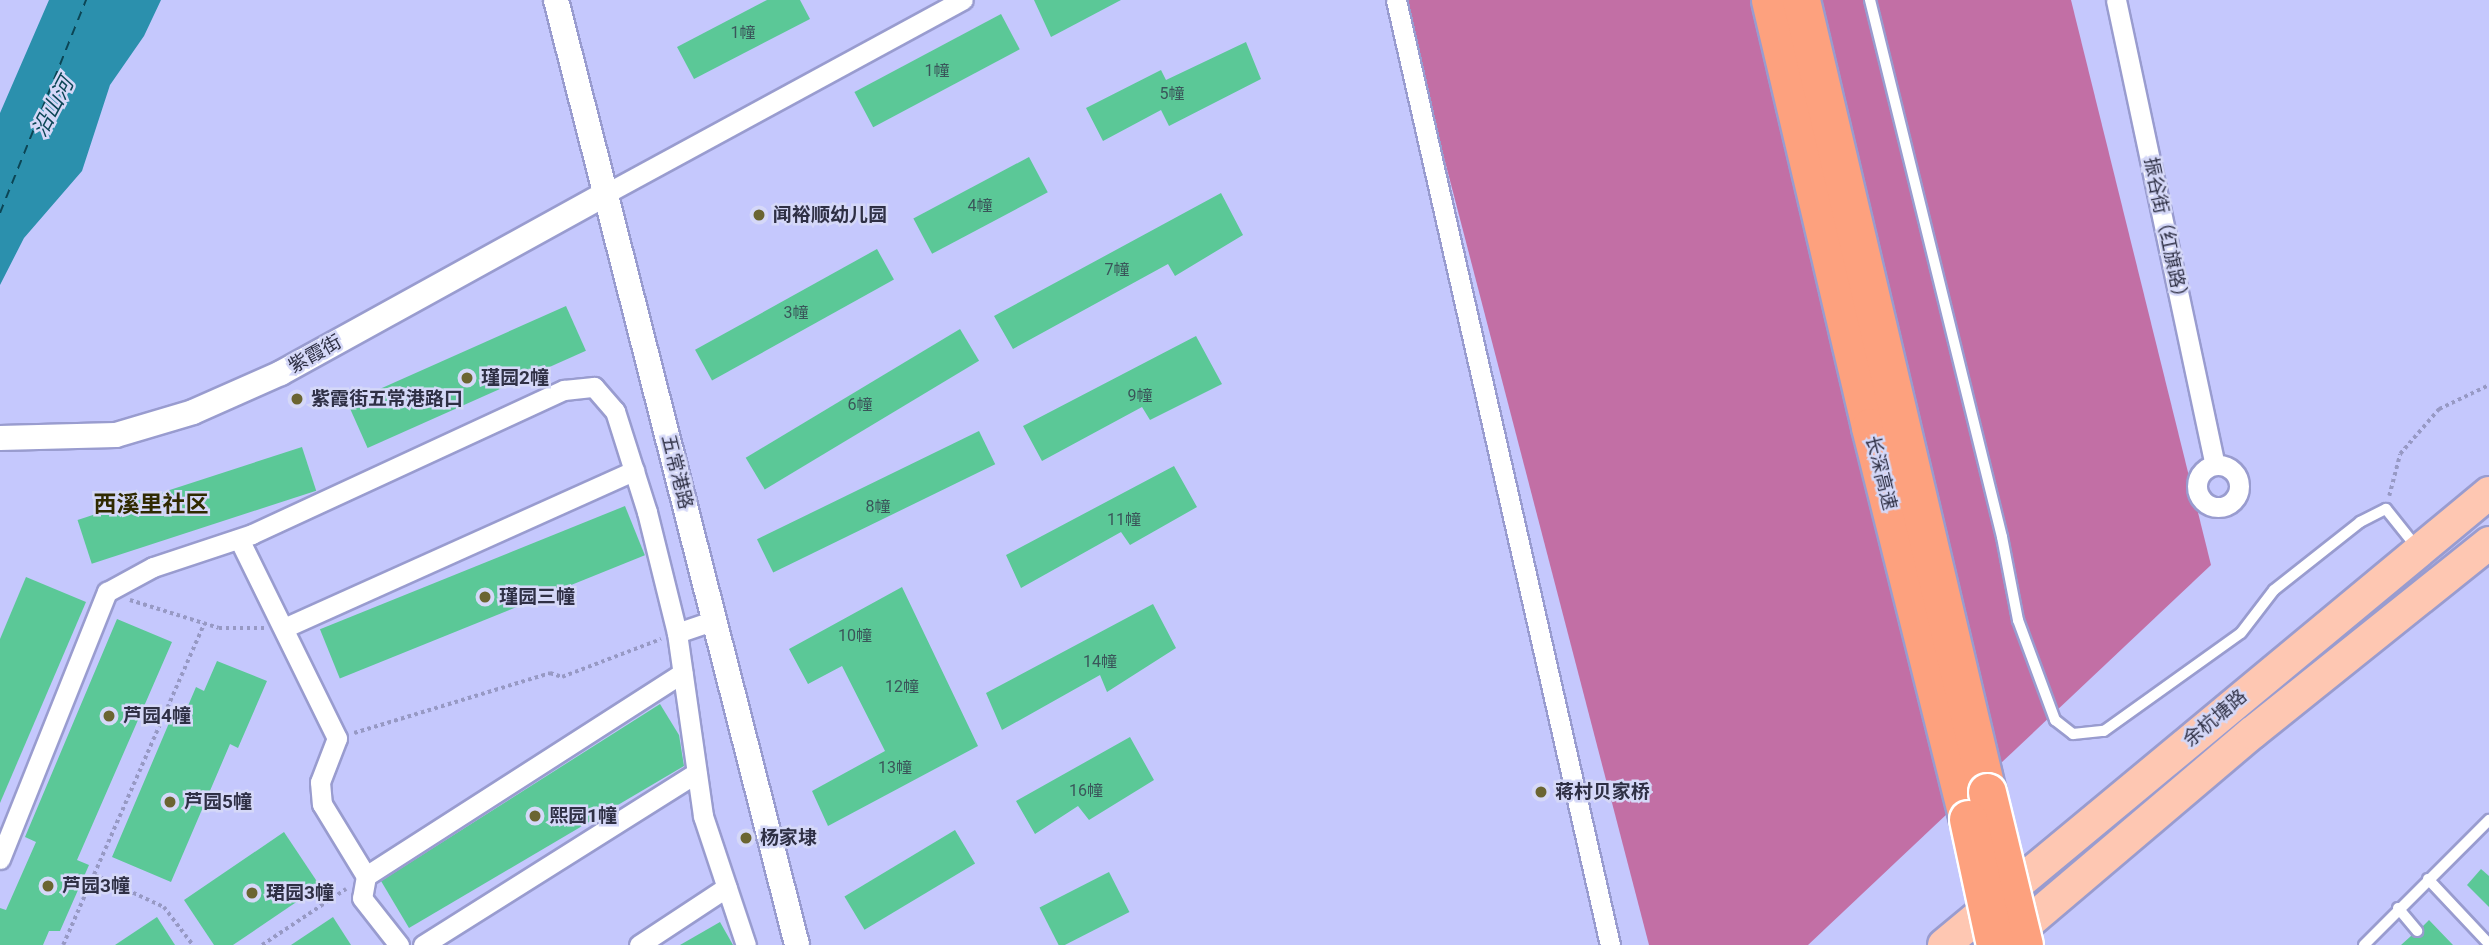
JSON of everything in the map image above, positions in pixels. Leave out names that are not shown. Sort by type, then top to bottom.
[{"type":"highway","name":"长深高速","points":[[1770,0],[1870,427],[1978,805],[2024,945]]},
{"type":"highway","name":"长深高速","points":[[1801,0],[1978,805],[1995,945]]},
{"type":"main road","name":"余杭塘路","points":[[1944,945],[2489,493]]},
{"type":"main road","name":"余杭塘路","points":[[2002,945],[2252,733],[2489,542]]},
{"type":"street","name":"五常港路","points":[[556,0],[797,945]]},
{"type":"street","points":[[606,194],[962,0]]},
{"type":"street","points":[[1396,0],[1610,945]]},
{"type":"street","name":"振谷街（红旗路）","points":[[2116,0],[2215,464]]},
{"type":"street","name":"紫霞街","points":[[0,438],[116,435],[193,412],[281,373],[606,194]]},
{"type":"street","points":[[0,859],[107,592],[153,567],[239,539],[564,390],[594,387],[615,411],[634,471],[677,633],[703,816],[746,945]]},
{"type":"street","points":[[284,628],[634,471]]},
{"type":"street","points":[[239,539],[337,738],[320,782],[323,804],[366,876],[362,898],[399,945]]},
{"type":"street","points":[[677,633],[715,620]]},
{"type":"street","points":[[366,876],[682,673]]},
{"type":"street","points":[[423,945],[696,773]]},
{"type":"street","points":[[639,945],[727,887]]},
{"type":"lane","points":[[1870,0],[2002,537],[2018,620],[2055,720],[2074,734],[2104,731],[2241,633],[2274,590],[2360,522],[2386,509],[2419,549]]},
{"type":"lane","points":[[2364,945],[2398,908],[2488,822]]},
{"type":"lane","points":[[2428,879],[2489,944]]},
{"type":"lane","points":[[2398,908],[2417,931]]},
{"type":"path","points":[[2386,509],[2400,454],[2439,410],[2489,384]]},
{"type":"path","points":[[107,592],[204,624],[284,628]]},
{"type":"path","points":[[63,945],[204,624]]},
{"type":"path","points":[[337,738],[550,673],[562,677],[677,633]]},
{"type":"path","points":[[94,875],[164,907],[193,945]]},
{"type":"path","points":[[262,945],[366,876]]},
{"type":"shaded area","points":[[1403,0],[2071,0],[2211,565],[1808,945],[1649,945]]},
{"type":"water","name":"沿山河","points":[[49,0],[161,0],[144,36],[110,85],[82,171],[24,238],[0,285],[0,113]]},
{"type":"building","points":[[767,0],[800,0],[810,19],[694,79],[677,47]]},
{"type":"building","points":[[1034,0],[1121,0],[1051,37]]},
{"type":"building","points":[[1001,14],[1020,49],[873,127],[854,92]]},
{"type":"building","points":[[1246,42],[1261,79],[1169,126],[1161,110],[1103,141],[1086,108],[1161,70],[1166,80]]},
{"type":"building","points":[[1029,157],[1048,192],[932,254],[913,219]]},
{"type":"building","points":[[1221,193],[1243,235],[1175,276],[1168,264],[1013,349],[994,316]]},
{"type":"building","points":[[877,249],[894,280],[712,380],[695,350]]},
{"type":"building","name":"瑾园2幢","points":[[566,306],[586,351],[368,448],[348,403]]},
{"type":"building","points":[[960,329],[979,361],[765,489],[746,458]]},
{"type":"building","points":[[1196,336],[1222,384],[1150,420],[1142,407],[1042,461],[1023,426]]},
{"type":"building","points":[[979,431],[995,464],[773,573],[757,539]]},
{"type":"building","points":[[302,447],[316,491],[92,564],[78,520]]},
{"type":"building","points":[[1174,466],[1197,507],[1130,545],[1121,532],[1021,588],[1006,555]]},
{"type":"building","name":"瑾园三幢","points":[[625,506],[645,555],[340,678],[320,629]]},
{"type":"building","points":[[26,577],[86,602],[0,803],[0,639]]},
{"type":"building","points":[[902,587],[978,746],[828,826],[812,791],[885,751],[842,666],[808,684],[789,649]]},
{"type":"building","points":[[1153,604],[1176,648],[1107,692],[1100,675],[1002,730],[986,693]]},
{"type":"building","points":[[117,619],[172,642],[77,860],[89,865],[60,931],[49,931],[43,945],[0,945],[0,908],[6,910],[36,842],[25,837]]},
{"type":"building","name":"芦园5幢","points":[[217,661],[267,681],[238,748],[230,744],[171,882],[112,857],[172,716],[182,720],[196,687],[204,691]]},
{"type":"building","name":"熙园1幢","points":[[660,704],[679,735],[684,766],[409,928],[381,881]]},
{"type":"building","points":[[1130,737],[1154,780],[1089,820],[1078,806],[1035,834],[1016,801]]},
{"type":"building","points":[[955,830],[975,863],[865,930],[844,896]]},
{"type":"building","name":"珺园3幢","points":[[284,832],[320,886],[233,945],[214,945],[184,900]]},
{"type":"building","points":[[2481,869],[2489,876],[2489,907],[2467,885]]},
{"type":"building","points":[[1109,872],[1129,912],[1065,945],[1059,945],[1040,907]]},
{"type":"building","points":[[157,917],[175,945],[115,945]]},
{"type":"building","points":[[333,917],[351,945],[291,945]]},
{"type":"building","points":[[2429,920],[2453,945],[2401,945],[2411,936],[2422,936],[2423,926]]},
{"type":"building","points":[[720,922],[733,945],[680,945]]},
{"type":"ferry route","points":[[0,213],[86,0]]},
{"type":"place","name":"闻裕顺幼儿园","points":[[759,215]]},
{"type":"place","name":"瑾园2幢","points":[[467,378]]},
{"type":"place","name":"紫霞街五常港路口","points":[[297,399]]},
{"type":"place","name":"瑾园三幢","points":[[485,597]]},
{"type":"place","name":"芦园4幢","points":[[109,716]]},
{"type":"place","name":"蒋村贝家桥","points":[[1541,792]]},
{"type":"place","name":"芦园5幢","points":[[170,802]]},
{"type":"place","name":"熙园1幢","points":[[535,816]]},
{"type":"place","name":"杨家埭","points":[[746,838]]},
{"type":"place","name":"芦园3幢","points":[[48,886]]},
{"type":"place","name":"珺园3幢","points":[[252,893]]},
{"type":"district","name":"西溪里社区","points":[[151,505]]}]
